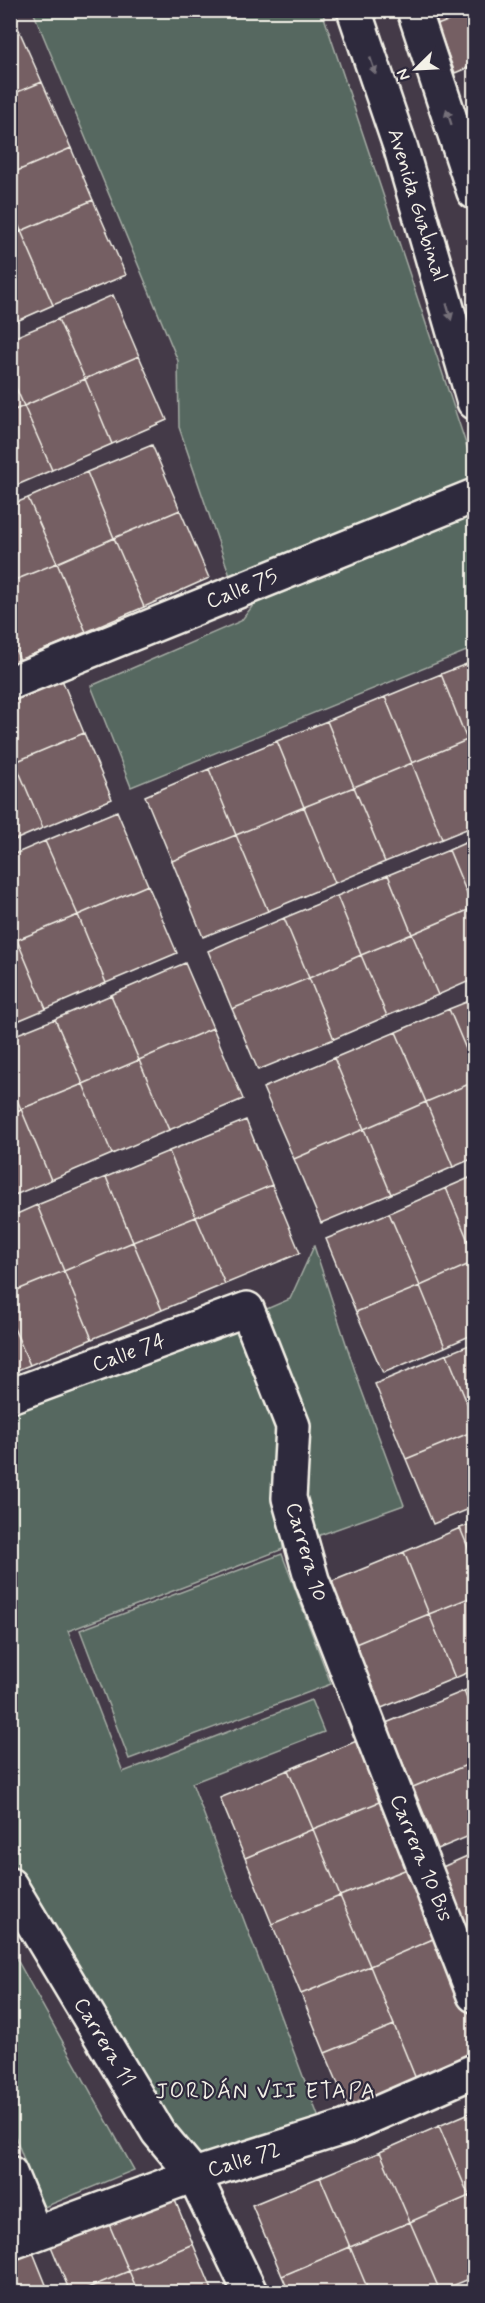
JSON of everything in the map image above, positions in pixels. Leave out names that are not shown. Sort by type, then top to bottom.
[{"type":"street","name":"Avenida Guabinal","points":[[354,10],[401,150],[474,402]]},
{"type":"street","points":[[414,10],[474,192]]},
{"type":"street","name":"Calle 75","points":[[10,682],[474,496]]},
{"type":"street","name":"Calle 74","points":[[10,1396],[247,1309]]},
{"type":"street","name":"Carrera 10","points":[[247,1309],[293,1426],[289,1498],[312,1580],[367,1723]]},
{"type":"street","name":"Carrera 10 Bis","points":[[367,1723],[474,1995]]},
{"type":"street","name":"Carrera 11","points":[[10,1885],[158,2132],[194,2175],[250,2292]]},
{"type":"street","name":"Calle 72","points":[[23,2238],[194,2175],[346,2127],[474,2072]]},
{"type":"street","points":[[10,2172],[23,2238]]},
{"type":"green space","points":[[33,11],[322,11],[474,468],[474,489],[231,579],[179,427],[178,361]]},
{"type":"green space","points":[[474,508],[474,648],[131,787],[91,686],[241,621],[264,591]]},
{"type":"green space","points":[[314,1246],[360,1386],[404,1505],[306,1540],[255,1314],[290,1299]]},
{"type":"green space","points":[[243,1318],[282,1423],[275,1475],[283,1549],[68,1631],[123,1772],[311,1700],[324,1732],[192,1783],[320,2121],[204,2165],[178,2145],[11,1857],[10,1405]]},
{"type":"green space","points":[[282,1554],[331,1684],[129,1759],[80,1630]]},
{"type":"green space","points":[[10,1947],[134,2170],[42,2208],[11,2125]]},
{"type":"building","points":[[10,10],[42,82],[10,95]]},
{"type":"building","points":[[432,10],[474,10],[474,11],[437,25]]},
{"type":"building","points":[[474,11],[474,65],[455,73],[437,25]]},
{"type":"building","points":[[42,82],[71,148],[10,174],[10,95]]},
{"type":"building","points":[[71,148],[93,200],[21,231],[10,206],[10,174]]},
{"type":"building","points":[[93,200],[126,275],[53,305],[21,231]]},
{"type":"building","points":[[10,206],[21,231],[10,236]]},
{"type":"building","points":[[21,231],[53,305],[10,324],[10,236]]},
{"type":"building","points":[[113,295],[139,356],[85,379],[58,319]]},
{"type":"building","points":[[58,319],[85,379],[24,406],[10,374],[10,339]]},
{"type":"building","points":[[139,356],[167,420],[112,444],[85,379]]},
{"type":"building","points":[[10,374],[24,406],[10,412]]},
{"type":"building","points":[[85,379],[112,444],[52,470],[24,406]]},
{"type":"building","points":[[24,406],[52,470],[10,488],[10,412]]},
{"type":"building","points":[[152,445],[180,510],[114,538],[87,472]]},
{"type":"building","points":[[87,472],[114,538],[57,563],[28,498]]},
{"type":"building","points":[[28,498],[57,563],[10,582],[10,505]]},
{"type":"building","points":[[180,510],[209,578],[144,607],[114,538]]},
{"type":"building","points":[[114,538],[144,607],[86,632],[57,563]]},
{"type":"building","points":[[57,563],[86,632],[20,660],[10,638],[10,582]]},
{"type":"building","points":[[10,638],[20,660],[10,664]]},
{"type":"building","points":[[474,661],[474,737],[467,740],[441,674]]},
{"type":"building","points":[[58,670],[84,733],[15,762],[10,752],[10,689]]},
{"type":"building","points":[[441,674],[467,740],[412,763],[385,697]]},
{"type":"building","points":[[385,697],[412,763],[354,787],[327,721]]},
{"type":"building","points":[[327,721],[354,787],[304,807],[277,741]]},
{"type":"building","points":[[84,733],[112,799],[43,828],[15,762]]},
{"type":"building","points":[[467,740],[474,757],[474,826],[442,839],[412,763]]},
{"type":"building","points":[[277,741],[304,807],[236,835],[209,769]]},
{"type":"building","points":[[15,762],[43,828],[10,842],[10,764]]},
{"type":"building","points":[[412,763],[442,839],[385,862],[354,787]]},
{"type":"building","points":[[209,769],[236,835],[172,861],[145,796]]},
{"type":"building","points":[[354,787],[385,862],[335,883],[304,807]]},
{"type":"building","points":[[304,807],[335,883],[268,911],[236,835]]},
{"type":"building","points":[[117,811],[148,885],[78,915],[45,841]]},
{"type":"building","points":[[236,835],[268,911],[203,937],[172,861]]},
{"type":"building","points":[[474,839],[474,908],[473,908],[449,850]]},
{"type":"building","points":[[45,841],[78,915],[17,940],[10,924],[10,856]]},
{"type":"building","points":[[449,850],[473,908],[412,934],[388,875]]},
{"type":"building","points":[[388,875],[412,934],[361,955],[337,896]]},
{"type":"building","points":[[148,885],[177,953],[106,983],[78,915]]},
{"type":"building","points":[[337,896],[361,955],[309,978],[284,918]]},
{"type":"building","points":[[473,908],[474,979],[438,995],[412,934]]},
{"type":"building","points":[[78,915],[106,983],[46,1009],[17,940]]},
{"type":"building","points":[[284,918],[309,978],[232,1009],[208,951]]},
{"type":"building","points":[[412,934],[438,995],[387,1016],[361,955]]},
{"type":"building","points":[[17,940],[46,1009],[10,1024],[10,943]]},
{"type":"building","points":[[361,955],[387,1016],[334,1039],[309,978]]},
{"type":"building","points":[[185,963],[213,1028],[139,1060],[111,995]]},
{"type":"building","points":[[309,978],[334,1039],[258,1070],[232,1009]]},
{"type":"building","points":[[111,995],[139,1060],[83,1084],[55,1019]]},
{"type":"building","points":[[474,999],[474,1068],[449,1009]]},
{"type":"building","points":[[449,1009],[474,1068],[474,1082],[426,1102],[396,1032]]},
{"type":"building","points":[[55,1019],[83,1084],[21,1109],[10,1084],[10,1037]]},
{"type":"building","points":[[213,1028],[243,1099],[169,1130],[139,1060]]},
{"type":"building","points":[[396,1032],[426,1102],[364,1129],[334,1058]]},
{"type":"building","points":[[334,1058],[364,1129],[294,1159],[263,1088]]},
{"type":"building","points":[[139,1060],[169,1130],[112,1154],[83,1084]]},
{"type":"building","points":[[474,1082],[474,1158],[453,1167],[426,1102]]},
{"type":"building","points":[[10,1084],[21,1109],[10,1114]]},
{"type":"building","points":[[83,1084],[112,1154],[51,1180],[21,1109]]},
{"type":"building","points":[[426,1102],[453,1167],[391,1194],[364,1129]]},
{"type":"building","points":[[21,1109],[51,1180],[10,1197],[10,1114]]},
{"type":"building","points":[[246,1120],[272,1185],[196,1217],[169,1151]]},
{"type":"building","points":[[364,1129],[391,1194],[321,1223],[294,1159]]},
{"type":"building","points":[[169,1151],[196,1217],[133,1242],[106,1177]]},
{"type":"building","points":[[474,1176],[474,1255],[446,1188]]},
{"type":"building","points":[[106,1177],[133,1242],[64,1271],[37,1205]]},
{"type":"building","points":[[272,1185],[300,1253],[225,1284],[196,1217]]},
{"type":"building","points":[[446,1188],[474,1255],[474,1262],[420,1286],[389,1213]]},
{"type":"building","points":[[37,1205],[64,1271],[10,1293],[10,1217]]},
{"type":"building","points":[[389,1213],[420,1286],[356,1312],[326,1239]]},
{"type":"building","points":[[196,1217],[225,1284],[162,1310],[133,1242]]},
{"type":"building","points":[[133,1242],[162,1310],[92,1339],[64,1271]]},
{"type":"building","points":[[474,1262],[474,1334],[445,1347],[420,1286]]},
{"type":"building","points":[[64,1271],[92,1339],[30,1365],[10,1319],[10,1293]]},
{"type":"building","points":[[420,1286],[445,1347],[383,1373],[356,1312]]},
{"type":"building","points":[[10,1319],[30,1365],[10,1373]]},
{"type":"building","points":[[474,1343],[474,1420],[447,1354]]},
{"type":"building","points":[[447,1354],[474,1420],[474,1431],[406,1459],[375,1384]]},
{"type":"building","points":[[474,1431],[474,1507],[433,1524],[406,1459]]},
{"type":"building","points":[[474,1523],[474,1562],[460,1528]]},
{"type":"building","points":[[460,1528],[474,1562],[474,1596],[429,1614],[404,1552]]},
{"type":"building","points":[[404,1552],[429,1614],[353,1645],[328,1583]]},
{"type":"building","points":[[474,1596],[474,1670],[455,1678],[429,1614]]},
{"type":"building","points":[[429,1614],[455,1678],[379,1709],[353,1645]]},
{"type":"building","points":[[474,1687],[474,1717],[464,1691]]},
{"type":"building","points":[[464,1691],[474,1717],[474,1762],[413,1787],[386,1723]]},
{"type":"building","points":[[359,1740],[384,1800],[313,1829],[288,1770]]},
{"type":"building","points":[[474,1762],[474,1834],[438,1849],[413,1787]]},
{"type":"building","points":[[288,1770],[313,1829],[245,1858],[220,1798]]},
{"type":"building","points":[[384,1800],[412,1867],[340,1896],[313,1829]]},
{"type":"building","points":[[313,1829],[340,1896],[272,1924],[245,1858]]},
{"type":"building","points":[[474,1853],[474,1939],[470,1941],[438,1869]]},
{"type":"building","points":[[412,1867],[440,1936],[370,1966],[340,1896]]},
{"type":"building","points":[[340,1896],[370,1966],[301,1994],[272,1924]]},
{"type":"building","points":[[440,1936],[474,2018],[474,2055],[416,2079],[370,1966]]},
{"type":"building","points":[[370,1966],[394,2025],[325,2053],[301,1994]]},
{"type":"building","points":[[394,2025],[416,2079],[348,2107],[325,2053]]},
{"type":"building","points":[[474,2111],[474,2194],[469,2196],[439,2126]]},
{"type":"building","points":[[439,2126],[469,2196],[410,2222],[380,2152]]},
{"type":"building","points":[[380,2152],[410,2222],[350,2247],[320,2177]]},
{"type":"building","points":[[320,2177],[350,2247],[282,2276],[252,2205]]},
{"type":"building","points":[[170,2188],[193,2244],[129,2271],[105,2215]]},
{"type":"building","points":[[469,2196],[474,2209],[474,2277],[440,2291],[410,2222]]},
{"type":"building","points":[[105,2215],[129,2271],[78,2292],[70,2292],[48,2239]]},
{"type":"building","points":[[410,2222],[440,2291],[369,2292],[350,2247]]},
{"type":"building","points":[[193,2244],[213,2292],[138,2292],[129,2271]]},
{"type":"building","points":[[30,2245],[49,2292],[10,2292],[10,2253]]},
{"type":"building","points":[[350,2247],[369,2292],[289,2292],[282,2276]]},
{"type":"building","points":[[129,2271],[138,2292],[78,2292]]},
{"type":"district","name":"JORDÁN VII ETAPA","points":[[266,2092]]}]
